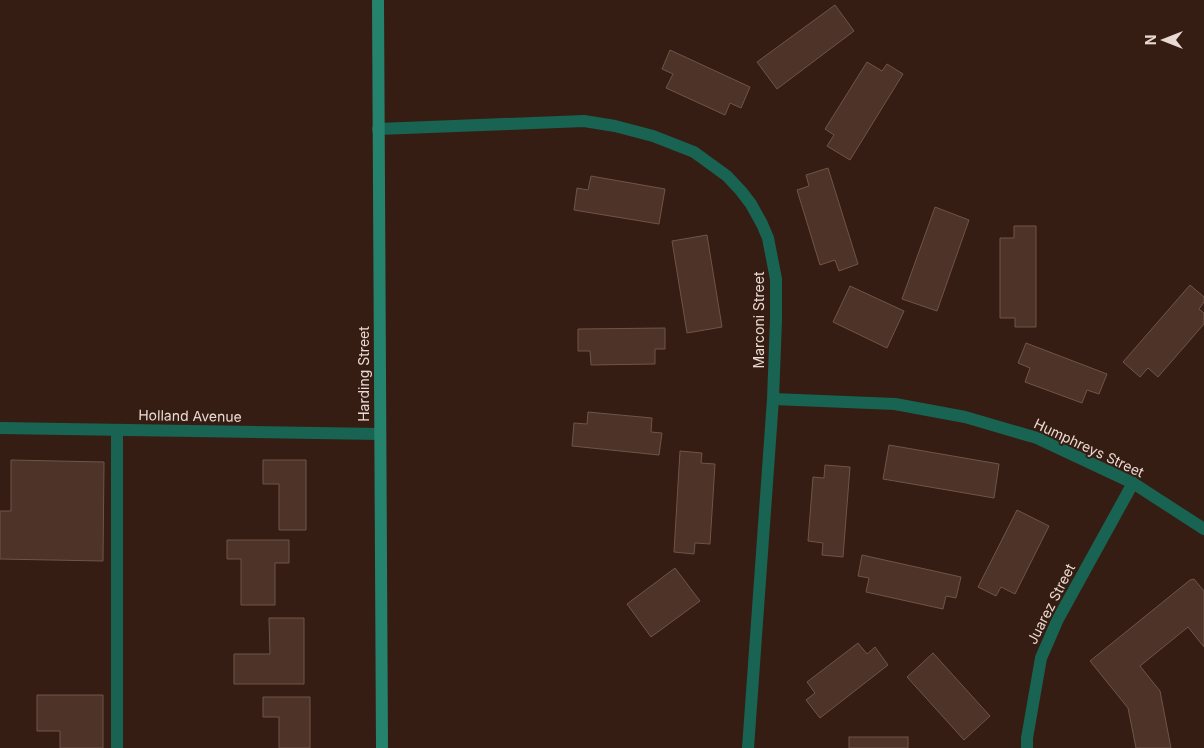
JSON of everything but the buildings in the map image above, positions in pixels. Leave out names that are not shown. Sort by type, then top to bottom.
[{"type":"street","name":"Harding Street","points":[[378,0],[382,748]]},
{"type":"street","name":"Marconi Street","points":[[378,129],[584,121],[615,126],[653,136],[694,152],[727,176],[751,204],[768,238],[776,279],[776,320],[773,399],[748,748]]},
{"type":"street","name":"Humphreys Street","points":[[773,399],[895,404],[965,417],[1037,438],[1133,483],[1204,530]]},
{"type":"street","name":"Holland Avenue","points":[[0,428],[379,434]]},
{"type":"street","points":[[117,430],[117,748]]},
{"type":"street","name":"Juarez Street","points":[[1027,748],[1027,738],[1041,658],[1058,619],[1133,483]]}]
